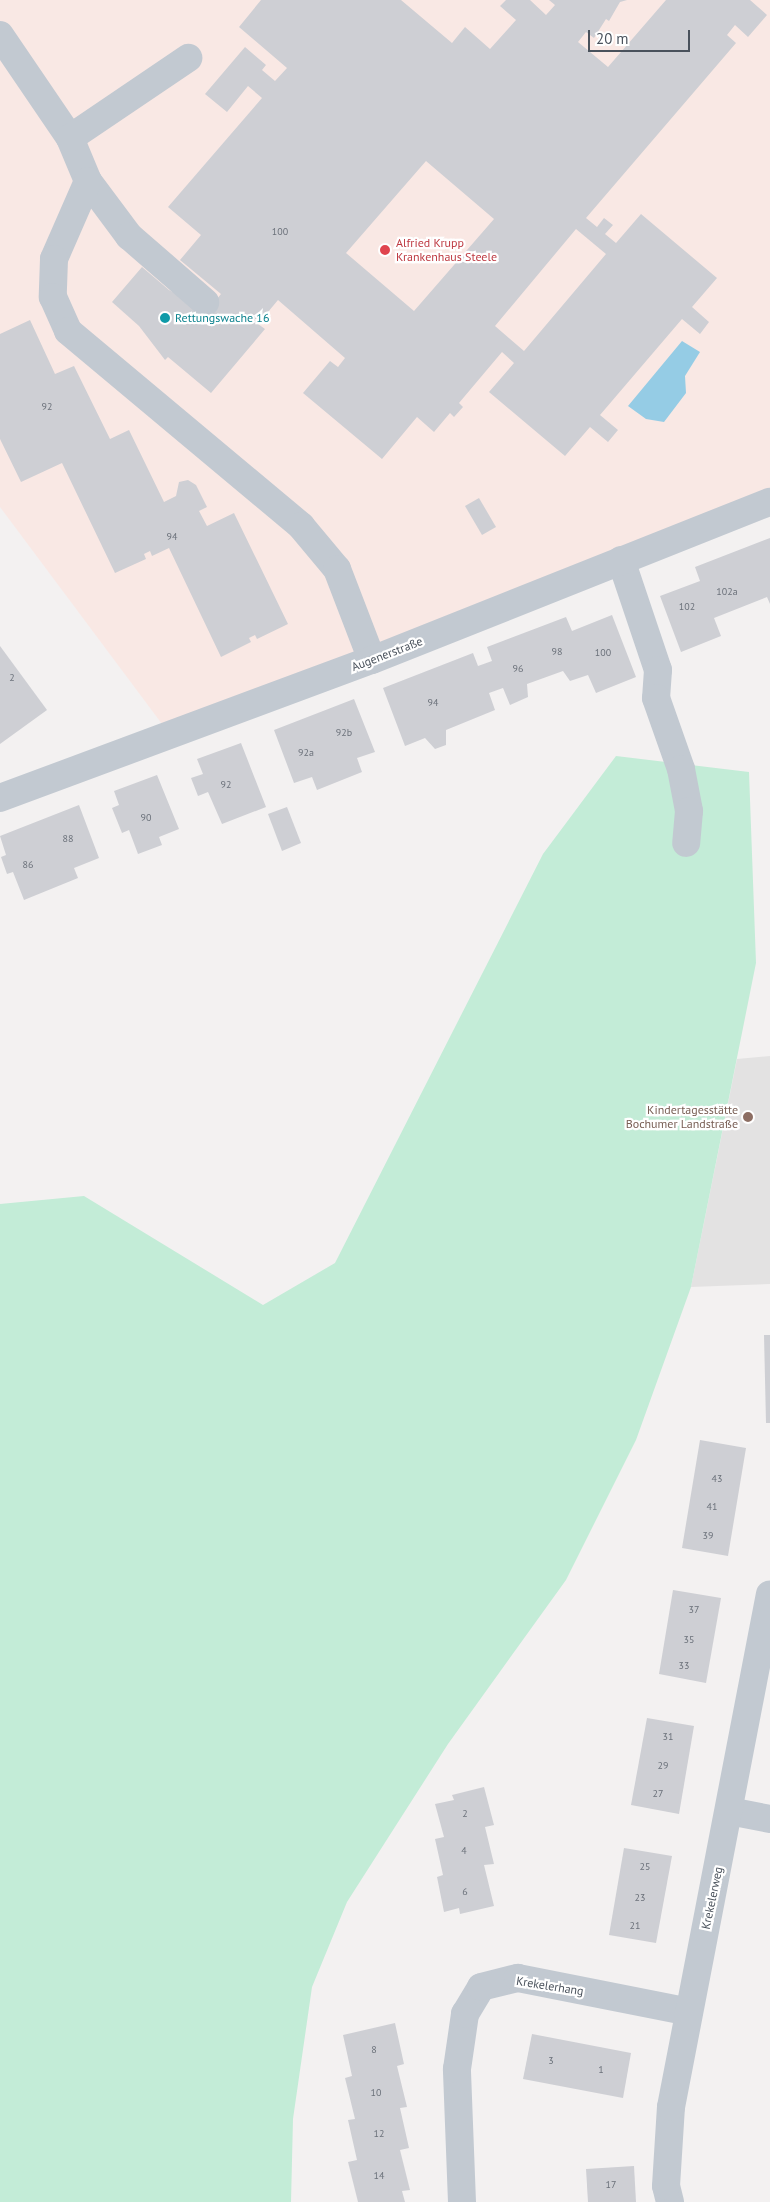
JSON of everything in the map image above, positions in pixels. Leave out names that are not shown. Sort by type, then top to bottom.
[{"type":"street","points":[[0,35],[70,138],[88,181],[129,236],[205,302]]},
{"type":"street","points":[[70,138],[188,58]]},
{"type":"street","points":[[88,181],[54,259],[53,297],[68,331],[301,526],[337,569],[372,660]]},
{"type":"street","name":"Augenerstraße","points":[[0,798],[372,660],[770,502]]},
{"type":"street","points":[[621,560],[658,670],[656,698],[681,769],[689,811],[686,843]]},
{"type":"street","name":"Krekelerweg","points":[[670,2202],[666,2186],[671,2107],[770,1594]]},
{"type":"street","points":[[729,1810],[770,1819]]},
{"type":"street","name":"Krekelerhang","points":[[462,2202],[457,2069],[465,2014],[482,1987],[518,1978],[689,2012]]},
{"type":"shaded area","name":"Alfried Krupp Krankenhaus Steele","points":[[0,0],[770,0],[770,501],[168,732],[0,507]]},
{"type":"shaded area","name":"Kindertagesstätte Bochumer Landstraße","points":[[770,1056],[770,1284],[691,1287],[737,1059]]},
{"type":"green space","points":[[616,756],[749,772],[756,963],[691,1287],[636,1440],[566,1580],[448,1744],[347,1902],[312,1987],[293,2119],[291,2202],[0,2202],[0,1204],[84,1196],[263,1305],[335,1263],[543,854]]},
{"type":"water","points":[[682,341],[700,352],[685,376],[686,393],[664,422],[646,419],[628,406]]},
{"type":"building","points":[[261,0],[401,0],[452,43],[465,27],[490,49],[516,20],[500,6],[506,0],[530,0],[546,15],[555,5],[549,0],[627,0],[620,2],[609,21],[606,19],[594,38],[586,32],[578,42],[608,67],[666,0],[750,0],[767,15],[748,37],[735,25],[727,35],[736,43],[586,218],[597,227],[604,218],[613,225],[605,234],[616,243],[641,214],[717,278],[692,307],[709,322],[700,334],[682,319],[600,415],[618,430],[608,442],[590,427],[565,456],[489,392],[514,363],[502,352],[459,403],[463,407],[454,417],[450,413],[434,432],[417,417],[382,459],[303,393],[330,361],[338,367],[345,358],[278,300],[258,324],[265,329],[211,393],[168,357],[165,360],[139,326],[112,302],[142,267],[169,290],[207,311],[221,294],[180,260],[201,235],[168,207],[262,98],[248,86],[227,112],[205,94],[245,47],[266,65],[262,70],[275,81],[287,68],[239,27]],"holes":[[[426,161],[494,219],[414,311],[346,253]],[[576,229],[606,254],[524,351],[495,326]]]},
{"type":"building","points":[[30,320],[55,374],[74,366],[110,439],[129,430],[164,502],[176,496],[179,482],[188,480],[196,485],[207,507],[199,511],[207,526],[234,513],[288,624],[257,639],[255,635],[249,638],[251,642],[221,657],[169,548],[152,556],[150,551],[144,554],[146,559],[115,573],[62,463],[21,482],[0,439],[0,334]]},
{"type":"building","points":[[479,498],[496,527],[482,535],[465,506]]},
{"type":"building","points":[[770,538],[770,604],[767,597],[714,618],[721,636],[681,652],[660,596],[700,581],[695,567]]},
{"type":"building","points":[[612,615],[636,677],[596,693],[588,675],[570,681],[563,671],[527,684],[528,697],[510,705],[503,688],[489,693],[495,710],[446,730],[446,745],[435,749],[425,738],[405,746],[383,688],[473,653],[478,666],[492,661],[487,647],[566,617],[572,631]]},
{"type":"building","points":[[0,646],[47,710],[0,744]]},
{"type":"building","points":[[354,699],[375,752],[357,758],[362,772],[317,790],[312,777],[294,783],[274,730]]},
{"type":"building","points":[[241,743],[266,807],[222,824],[208,792],[198,796],[191,778],[203,774],[197,759]]},
{"type":"building","points":[[157,775],[179,829],[159,837],[162,845],[138,854],[129,830],[122,833],[112,808],[119,805],[114,791]]},
{"type":"building","points":[[79,805],[99,858],[74,868],[78,878],[24,900],[13,872],[7,874],[1,857],[6,855],[0,836]]},
{"type":"building","points":[[287,807],[301,843],[282,851],[268,814]]},
{"type":"building","points":[[764,1335],[770,1335],[770,1423],[766,1423]]},
{"type":"building","points":[[700,1440],[746,1448],[728,1556],[682,1548]]},
{"type":"building","points":[[673,1590],[721,1598],[706,1683],[659,1674]]},
{"type":"building","points":[[647,1718],[694,1726],[679,1814],[631,1805]]},
{"type":"building","points":[[484,1787],[494,1825],[485,1827],[494,1864],[484,1865],[494,1906],[460,1914],[459,1908],[444,1912],[437,1877],[443,1875],[435,1839],[444,1837],[435,1804],[454,1800],[452,1795]]},
{"type":"building","points":[[624,1848],[672,1856],[656,1943],[609,1935]]},
{"type":"building","points":[[395,2023],[404,2064],[397,2066],[407,2107],[400,2108],[409,2148],[400,2150],[410,2190],[402,2191],[405,2202],[358,2202],[348,2162],[357,2160],[348,2120],[355,2119],[345,2078],[352,2076],[343,2035]]},
{"type":"building","points":[[532,2034],[631,2053],[623,2098],[523,2079]]},
{"type":"building","points":[[634,2166],[636,2202],[588,2202],[586,2169]]},
{"type":"place","name":"Alfried Krupp Krankenhaus Steele","points":[[385,250]]},
{"type":"place","name":"Rettungswache 16","points":[[165,318]]},
{"type":"place","name":"Kindertagesstätte Bochumer Landstraße","points":[[748,1117]]}]
